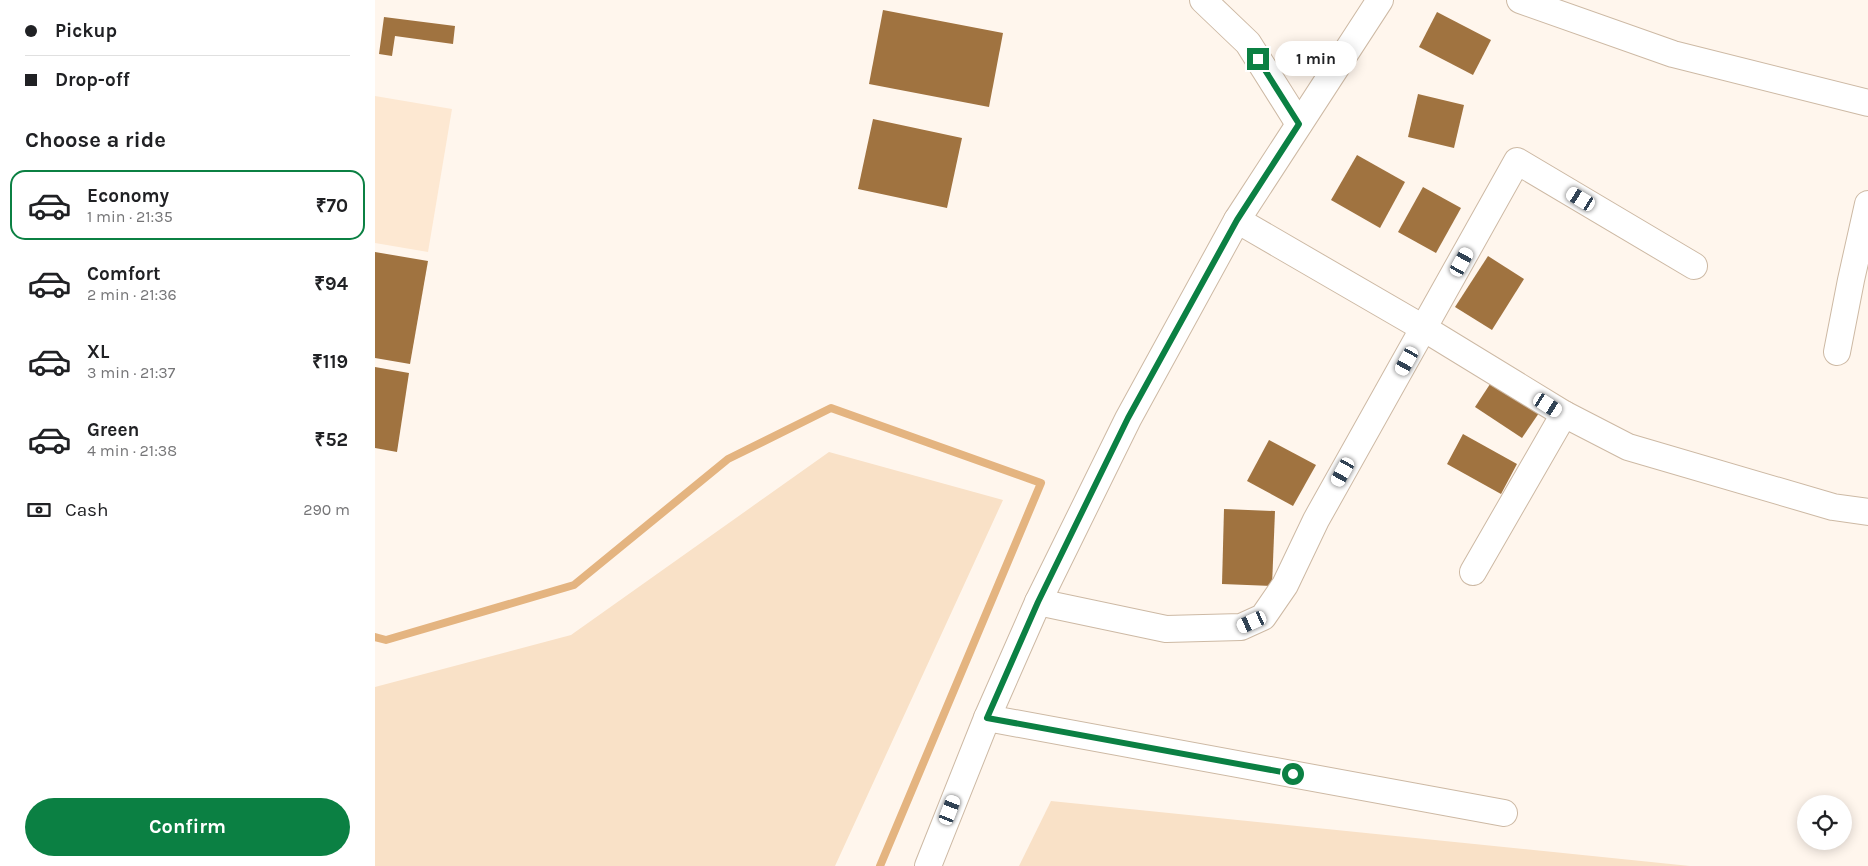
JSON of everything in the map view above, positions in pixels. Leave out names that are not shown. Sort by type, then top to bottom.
[{"type":"street","points":[[1203,0],[1248,43],[1299,124]]},
{"type":"street","points":[[928,866],[987,718],[1038,602],[1128,418],[1237,220],[1380,0]]},
{"type":"street","points":[[1520,0],[1673,54],[1868,103]]},
{"type":"street","points":[[1038,602],[1166,629],[1241,627],[1263,617],[1285,584],[1316,520],[1425,329],[1517,161],[1693,266]]},
{"type":"street","points":[[1837,352],[1859,281],[1868,204]]},
{"type":"street","points":[[1237,220],[1425,329],[1563,414],[1628,447],[1833,507],[1868,512]]},
{"type":"street","points":[[1473,572],[1563,414]]},
{"type":"street","points":[[987,718],[1504,813]]},
{"type":"shaded area","points":[[375,96],[452,109],[428,252],[375,243]]},
{"type":"shaded area","points":[[829,452],[1003,500],[835,866],[375,866],[375,687],[571,635]]},
{"type":"shaded area","points":[[1051,801],[1690,866],[1019,866]]},
{"type":"building","points":[[883,10],[1003,33],[989,107],[869,84]]},
{"type":"building","points":[[1437,12],[1491,40],[1473,75],[1419,47]]},
{"type":"building","points":[[384,17],[455,26],[453,44],[395,36],[392,56],[379,54]]},
{"type":"building","points":[[1418,94],[1464,105],[1454,148],[1408,137]]},
{"type":"building","points":[[873,119],[962,138],[947,208],[858,189]]},
{"type":"building","points":[[1357,155],[1405,182],[1380,228],[1331,200]]},
{"type":"building","points":[[1423,187],[1461,208],[1436,253],[1398,232]]},
{"type":"building","points":[[375,252],[428,261],[410,364],[375,358]]},
{"type":"building","points":[[1488,256],[1524,279],[1492,330],[1455,307]]},
{"type":"building","points":[[375,367],[409,373],[397,452],[375,448]]},
{"type":"building","points":[[1494,378],[1541,410],[1522,438],[1475,407]]},
{"type":"building","points":[[1463,434],[1517,464],[1501,494],[1447,464]]},
{"type":"building","points":[[1269,440],[1316,465],[1293,506],[1247,481]]},
{"type":"building","points":[[1224,509],[1275,511],[1272,586],[1222,584]]},
{"type":"waterway","points":[[375,637],[386,640],[574,585],[728,459],[831,408],[1041,483],[880,866]]},
{"type":"route","points":[[1258,59],[1299,124],[1237,220],[1128,418],[1038,602],[987,718],[1293,774]]}]
